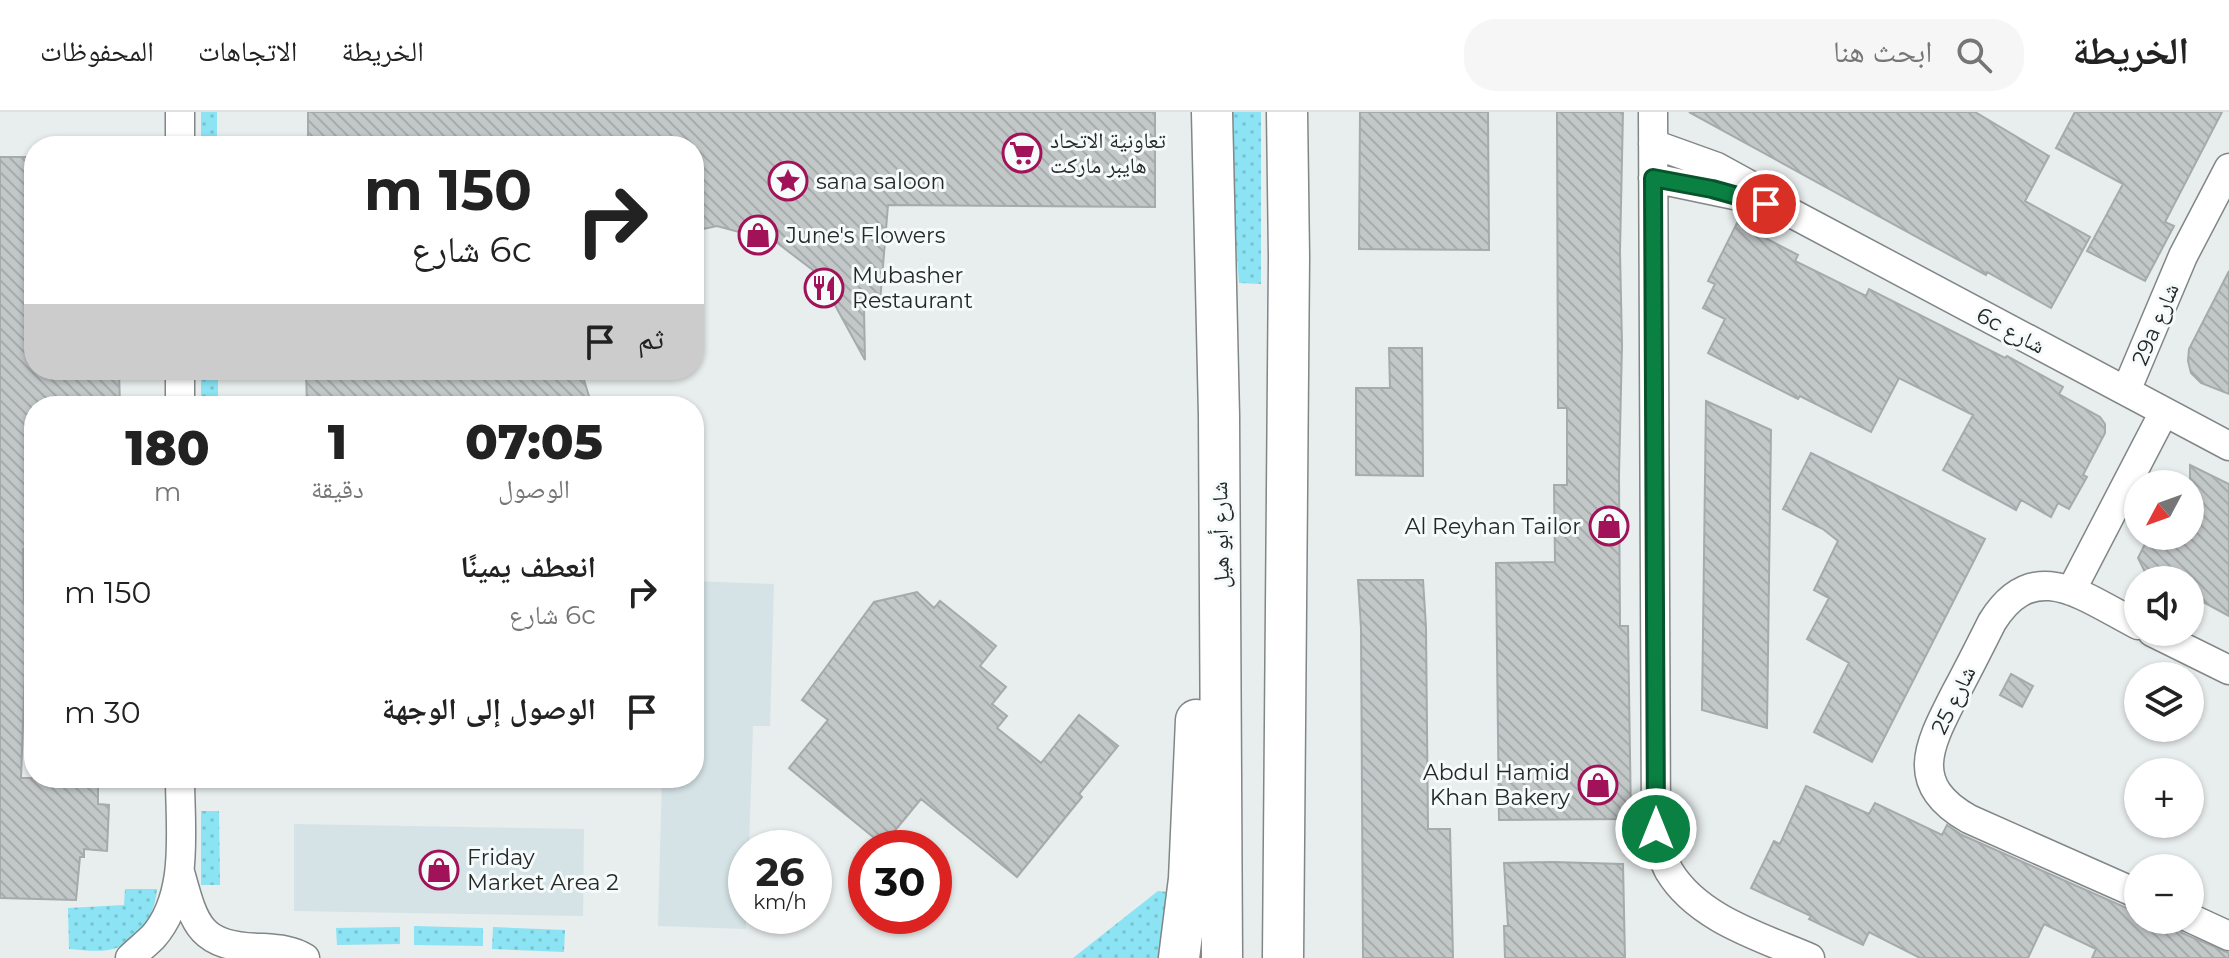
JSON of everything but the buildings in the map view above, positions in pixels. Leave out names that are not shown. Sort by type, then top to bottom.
[{"type":"main road","name":"شارع أبو هيل","points":[[1212,112],[1219,416],[1222,958]]},
{"type":"main road","points":[[1283,958],[1289,257],[1287,112]]},
{"type":"main road","points":[[1219,416],[1231,449],[1245,517],[1249,958]]},
{"type":"main road","points":[[1179,958],[1189,879],[1198,688],[1206,655],[1221,624]]},
{"type":"main road","points":[[1285,818],[1293,829],[1301,854],[1304,958]]},
{"type":"street","points":[[180,112],[180,136]]},
{"type":"street","points":[[1653,112],[1656,829],[1669,870],[1683,889],[1712,913],[1733,925],[1810,958]]},
{"type":"street","name":"6c شارع","points":[[1653,144],[1717,167],[1756,188],[1793,214],[2229,446]]},
{"type":"street","name":"29a شارع","points":[[2116,386],[2229,168]]},
{"type":"street","name":"6c شارع","points":[[1653,178],[1726,192],[1793,214]]},
{"type":"street","points":[[2071,591],[2164,412]]},
{"type":"street","name":"شارع 25","points":[[2124,618],[2050,584],[2033,586],[2016,594],[2002,606],[1935,733],[1929,753],[1929,774],[1937,793],[1951,809],[2124,888]]},
{"type":"street","points":[[2180,646],[2229,670]]},
{"type":"street","points":[[130,958],[154,936],[176,892],[180,871],[180,788]]},
{"type":"street","points":[[180,871],[194,917],[204,931],[217,941],[233,947],[288,951],[305,958]]},
{"type":"street","points":[[2204,924],[2229,936]]},
{"type":"shaded area","points":[[201,112],[217,112],[217,136],[201,136]]},
{"type":"shaded area","points":[[1229,112],[1261,112],[1261,284],[1239,283],[1229,156]]},
{"type":"shaded area","points":[[201,380],[218,380],[218,396],[201,396]]},
{"type":"shaded area","points":[[704,581],[774,584],[770,726],[753,726],[750,830],[728,830],[728,928],[658,926],[662,788],[704,788]]},
{"type":"shaded area","points":[[201,811],[219,811],[220,885],[201,885]]},
{"type":"shaded area","name":"Friday Market Area 2","points":[[294,824],[584,829],[583,916],[294,911]]},
{"type":"shaded area","points":[[125,889],[157,889],[153,909],[136,936],[128,943],[108,950],[69,949],[68,908],[124,905]]},
{"type":"shaded area","points":[[1158,891],[1168,892],[1161,958],[1073,958]]},
{"type":"shaded area","points":[[414,926],[483,928],[483,946],[414,945]]},
{"type":"shaded area","points":[[400,927],[400,944],[337,945],[336,928]]},
{"type":"shaded area","points":[[493,927],[565,930],[564,952],[492,949]]},
{"type":"place","name":"تعاونية الاتحاد هايبر ماركت","points":[[1022,153]]},
{"type":"place","name":"sana saloon","points":[[788,181]]},
{"type":"place","name":"June's Flowers","points":[[758,235]]},
{"type":"place","name":"Mubasher Restaurant","points":[[824,288]]},
{"type":"place","name":"Al Reyhan Tailor","points":[[1609,526]]},
{"type":"place","name":"Abdul Hamid Khan Bakery","points":[[1598,785]]},
{"type":"place","name":"Friday Market Area 2","points":[[439,870]]},
{"type":"route","points":[[1656,829],[1653,178],[1712,189],[1766,204]]}]
